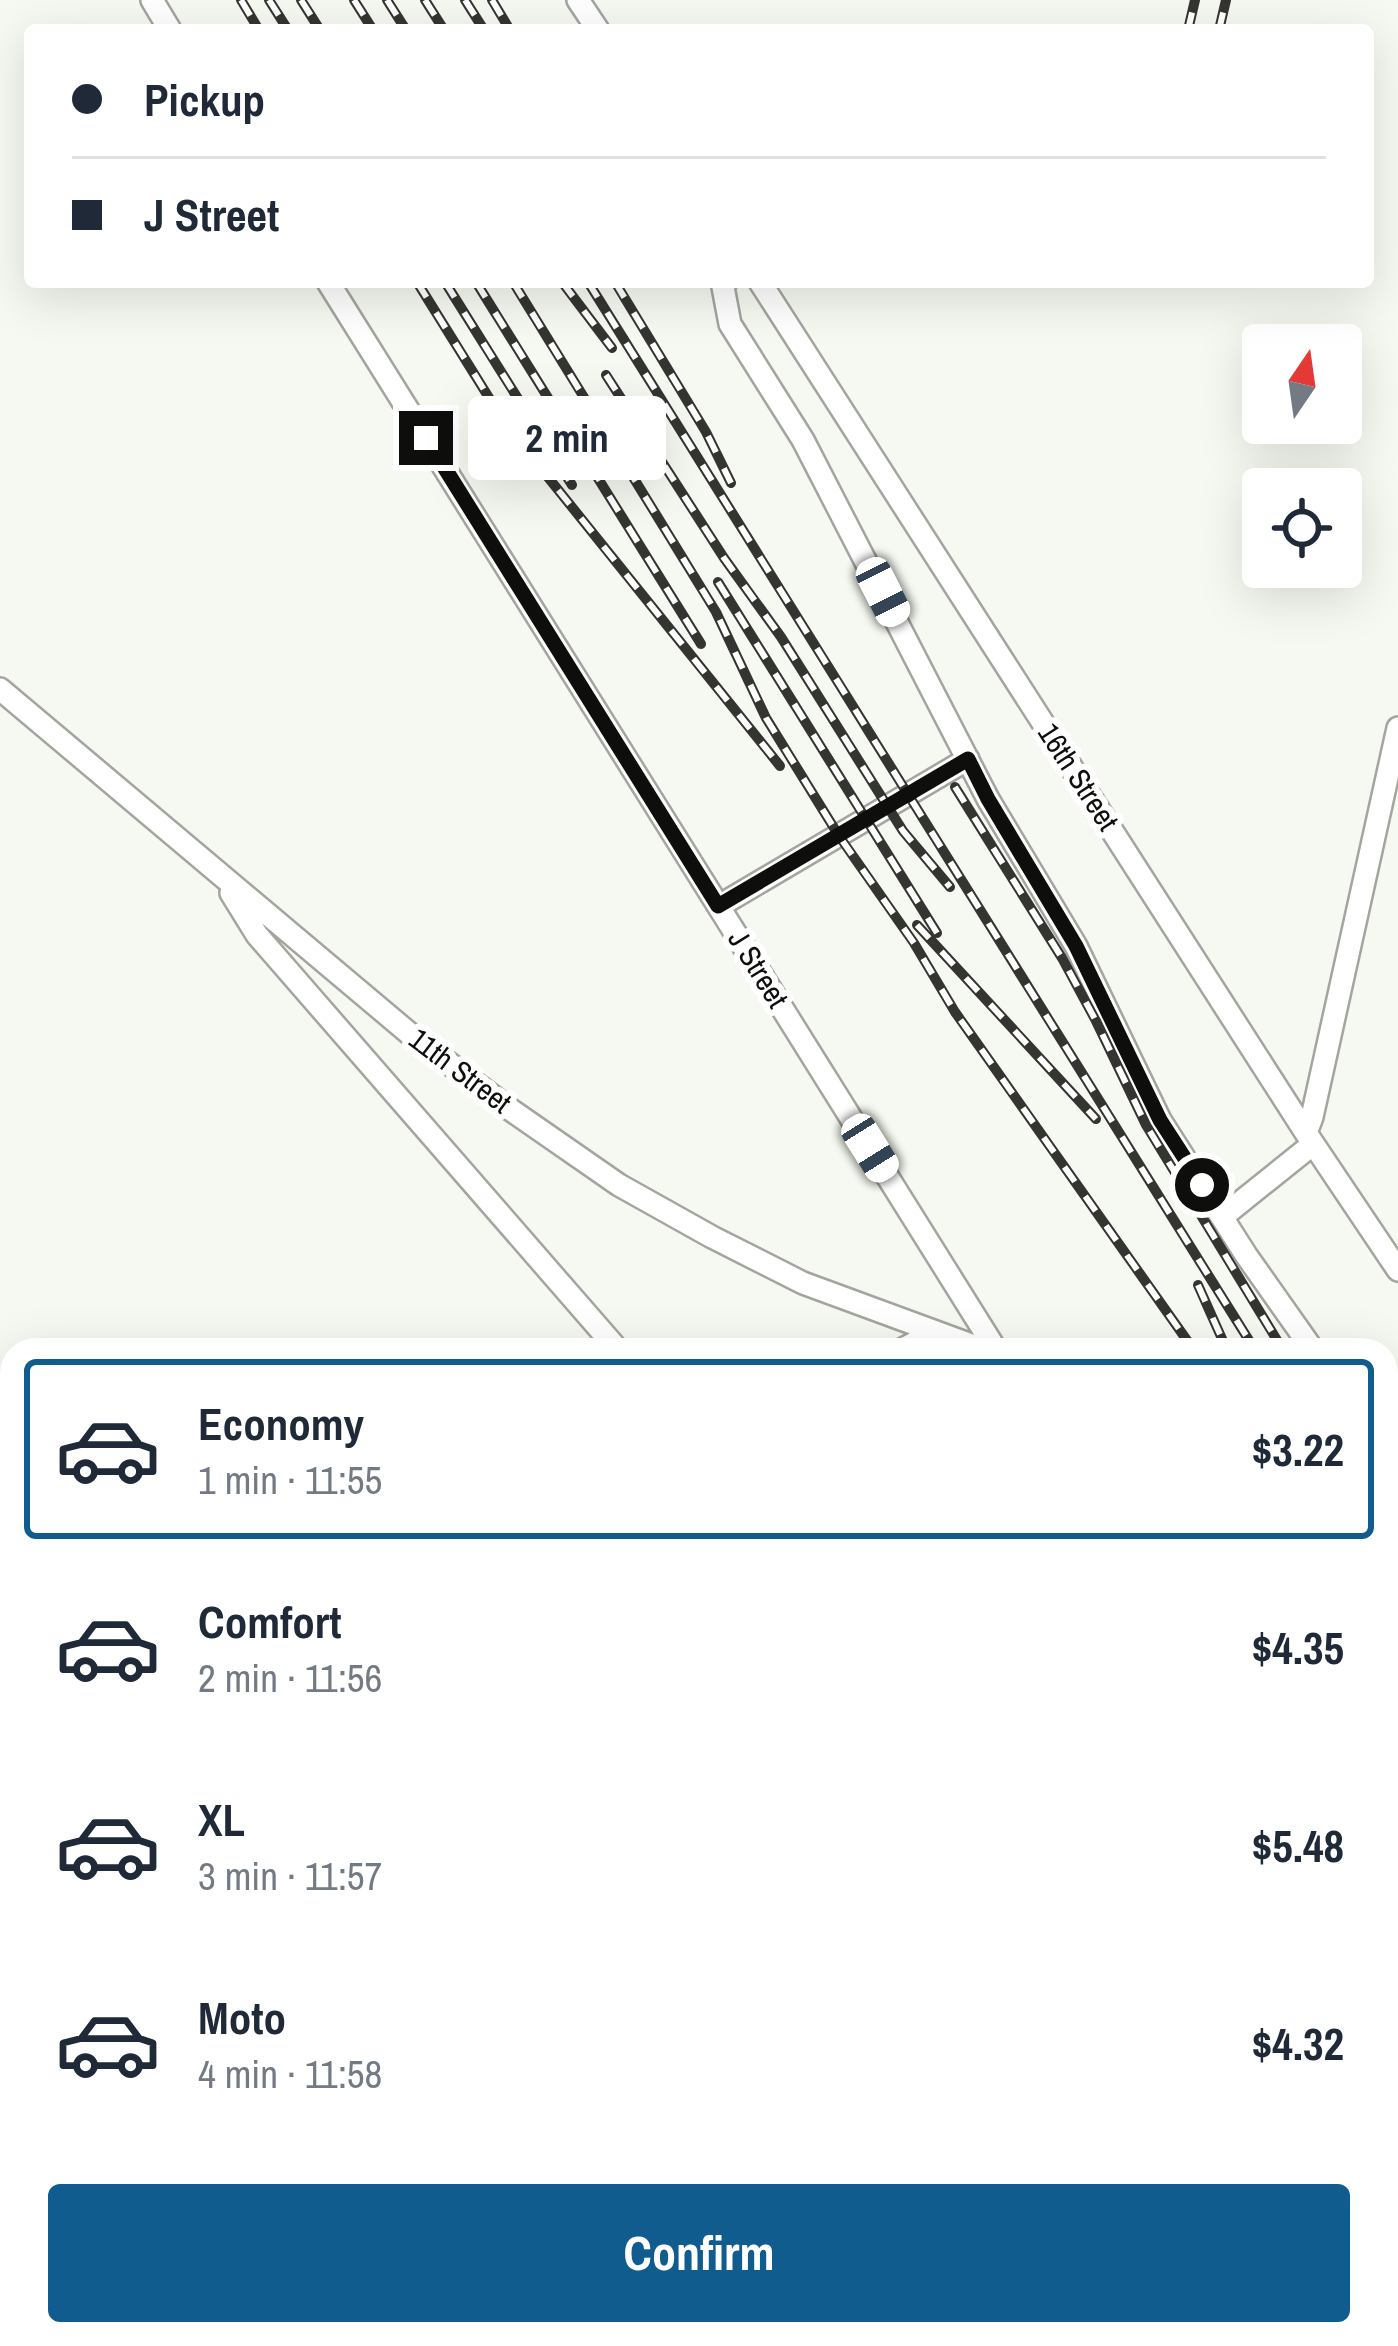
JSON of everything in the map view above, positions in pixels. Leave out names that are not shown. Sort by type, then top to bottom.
[{"type":"lane","name":"J Street","points":[[332,288],[988,1338]]},
{"type":"lane","points":[[723,288],[730,324],[803,440],[988,799],[1076,946],[1160,1120],[1305,1338]]},
{"type":"lane","name":"16th Street","points":[[764,288],[1398,1270]]},
{"type":"lane","name":"11th Street","points":[[0,688],[410,1034],[619,1185],[803,1283],[952,1338]]},
{"type":"lane","points":[[1222,1217],[1309,1138],[1397,741]]},
{"type":"lane","points":[[718,906],[968,759]]},
{"type":"lane","points":[[220,875],[256,935],[608,1338]]},
{"type":"lane","points":[[924,1338],[935,1332]]},
{"type":"railway","points":[[241,0],[255,24]]},
{"type":"railway","points":[[269,0],[284,24]]},
{"type":"railway","points":[[301,0],[316,24]]},
{"type":"railway","points":[[354,0],[369,24]]},
{"type":"railway","points":[[387,0],[402,24]]},
{"type":"railway","points":[[425,0],[440,24]]},
{"type":"railway","points":[[465,0],[480,24]]},
{"type":"railway","points":[[492,0],[506,24]]},
{"type":"railway","points":[[1189,24],[1195,0]]},
{"type":"railway","points":[[1220,24],[1226,0]]},
{"type":"railway","points":[[421,288],[506,425],[780,766]]},
{"type":"railway","points":[[449,288],[572,485]]},
{"type":"railway","points":[[480,288],[701,644]]},
{"type":"railway","points":[[517,288],[716,612],[766,718],[839,836],[914,943],[955,1012],[1185,1338]]},
{"type":"railway","points":[[567,288],[612,348]]},
{"type":"railway","points":[[592,288],[1248,1338]]},
{"type":"railway","points":[[619,288],[706,432],[731,483]]},
{"type":"railway","points":[[606,375],[781,637],[903,831],[950,887]]},
{"type":"railway","points":[[718,582],[937,933]]},
{"type":"railway","points":[[955,787],[1062,958],[1146,1125],[1276,1338]]},
{"type":"railway","points":[[917,925],[1096,1119]]},
{"type":"railway","points":[[1198,1285],[1222,1338]]},
{"type":"route","points":[[426,438],[718,906],[968,759],[1076,946],[1160,1120],[1202,1185]]}]
